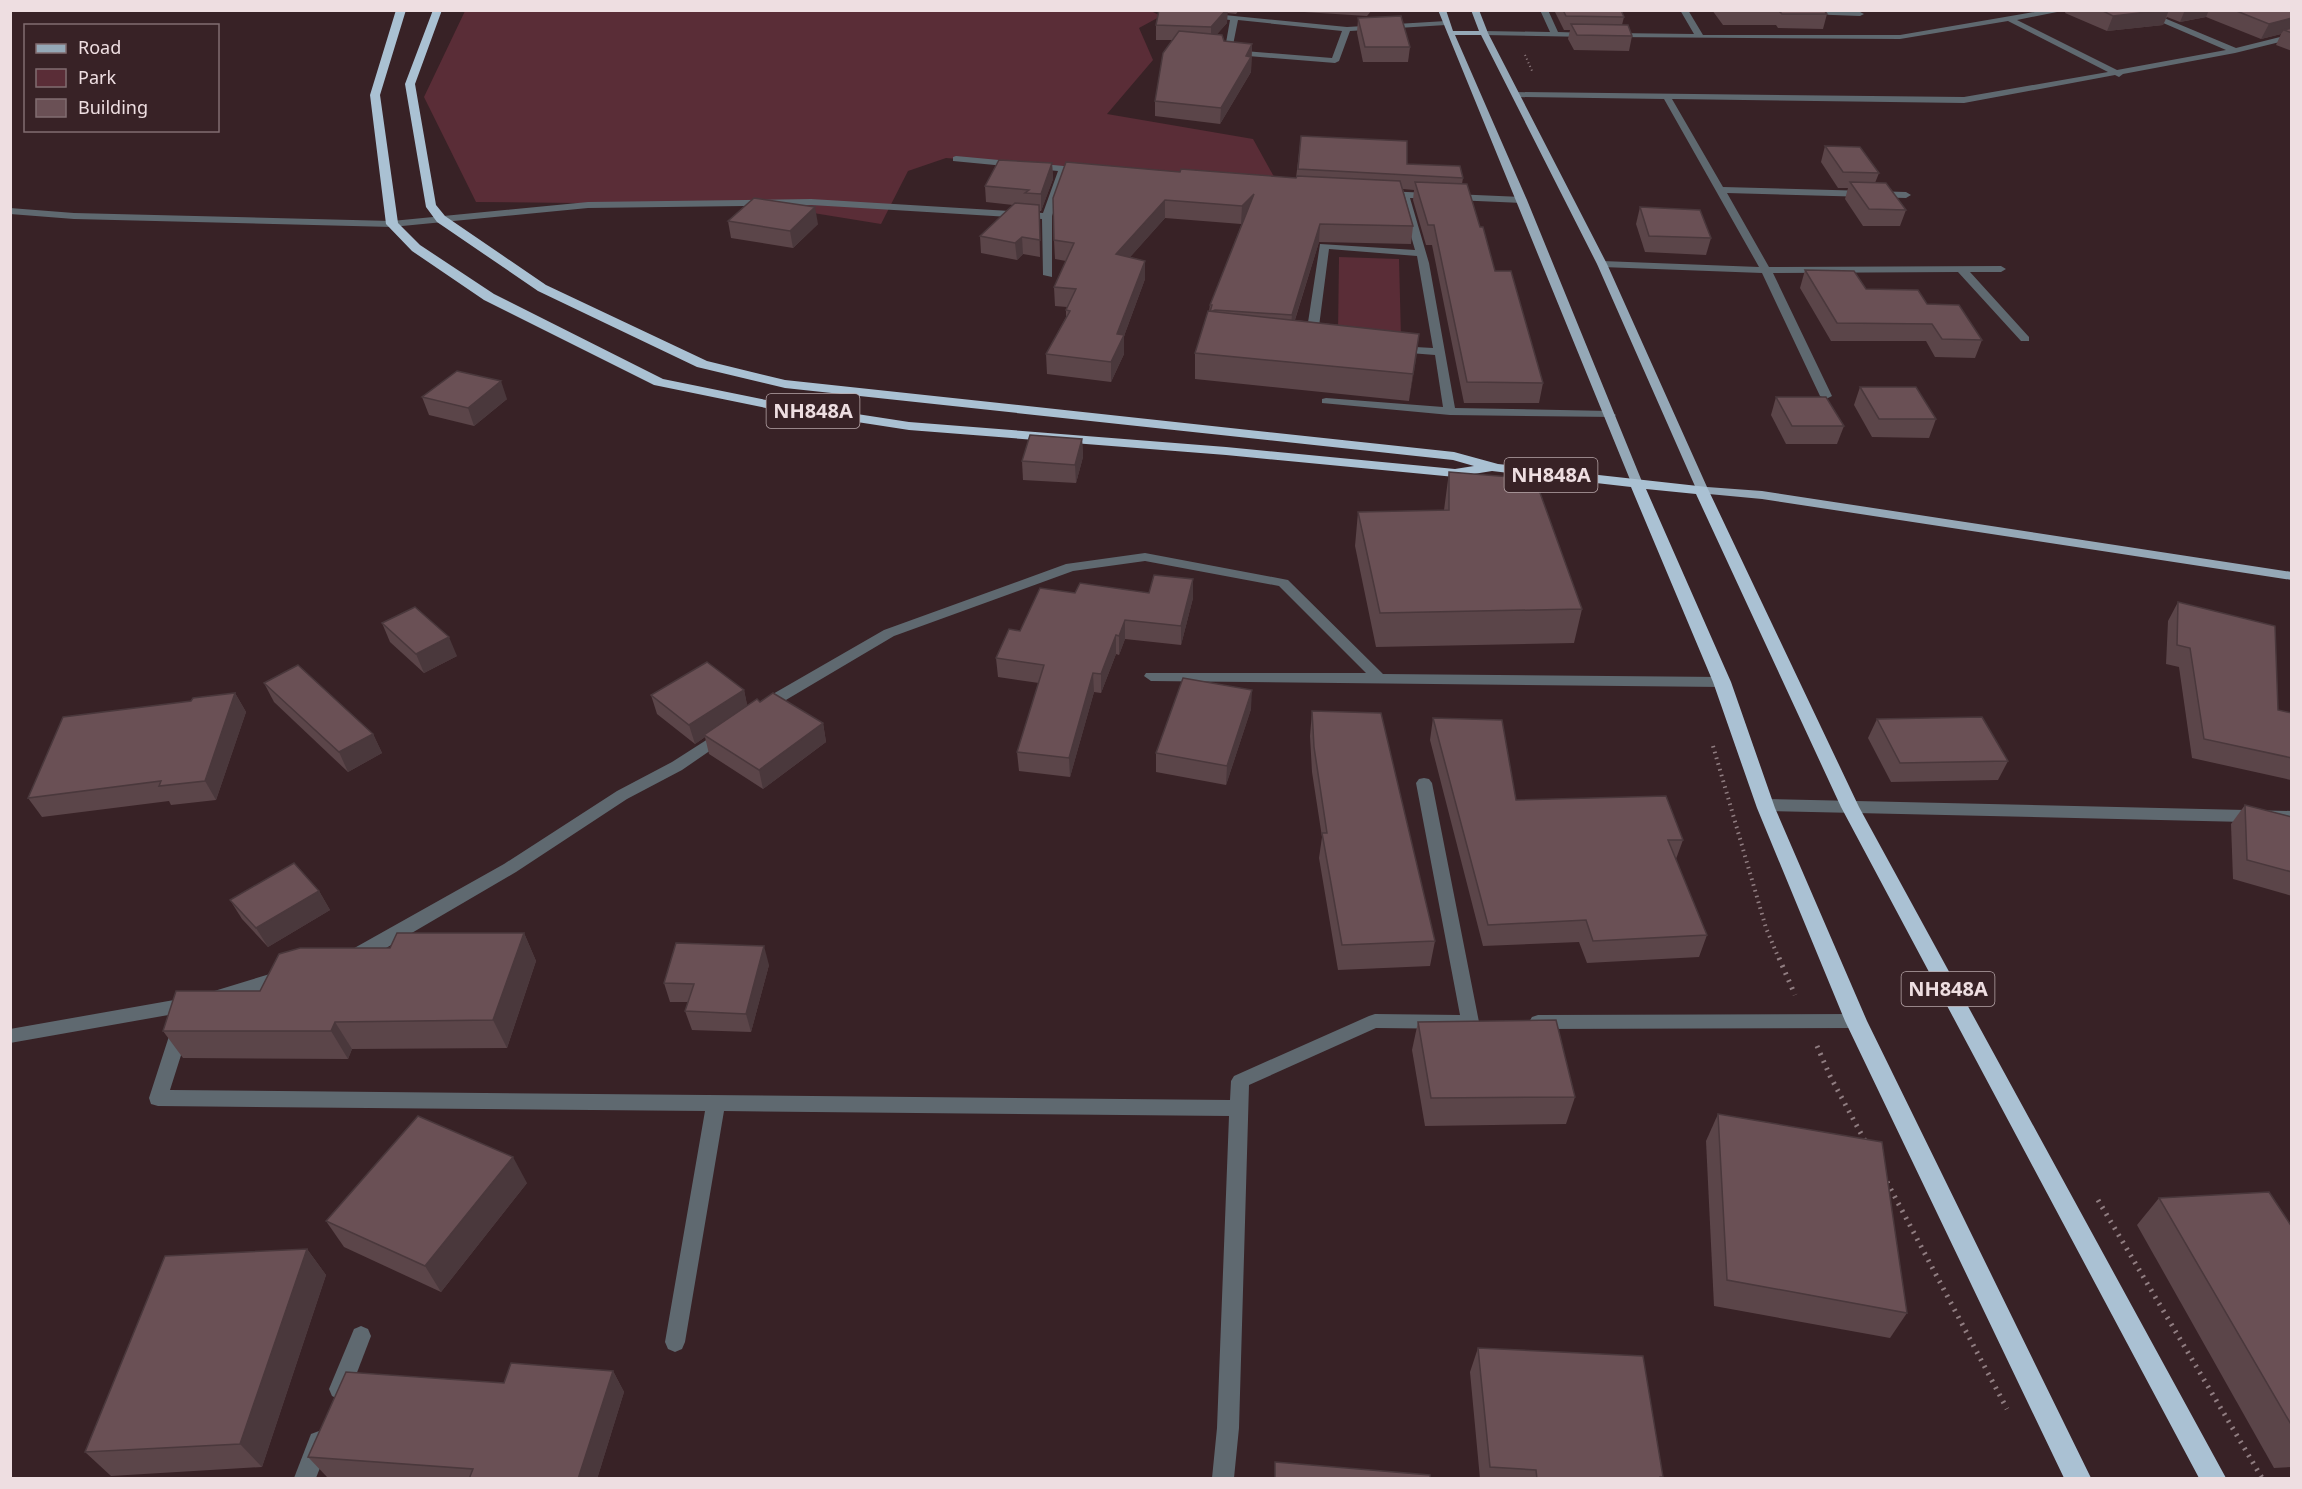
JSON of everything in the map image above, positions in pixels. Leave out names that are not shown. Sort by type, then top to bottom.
[{"type":"highway","points":[[392,224],[375,95],[401,10]]},
{"type":"highway","name":"NH848A","points":[[438,10],[410,84],[430,205],[441,219],[542,288],[702,364],[774,381],[1454,456],[1497,468],[1637,484]]},
{"type":"highway","name":"NH848A","points":[[392,224],[416,248],[489,297],[659,382],[765,404],[909,426],[1226,451],[1455,473],[1497,468]]},
{"type":"highway","points":[[1702,490],[1637,484],[1722,682],[1766,807],[1822,944],[1856,1020],[2078,1479]]},
{"type":"highway","name":"NH848A","points":[[1702,490],[1850,807],[2212,1479]]},
{"type":"main road","points":[[1443,10],[1450,33],[1522,200],[1637,484]]},
{"type":"main road","points":[[1475,10],[1484,33],[1602,264],[1702,490],[1762,495],[2292,576]]},
{"type":"main road","points":[[1450,33],[1484,33]]},
{"type":"street","points":[[1544,10],[1555,35]]},
{"type":"street","points":[[1684,10],[1701,36]]},
{"type":"street","points":[[1484,33],[1900,37],[2063,10]]},
{"type":"street","points":[[2137,10],[2235,51]]},
{"type":"street","points":[[1802,12],[1863,18],[1872,37]]},
{"type":"street","points":[[1194,14],[1347,29],[1446,23]]},
{"type":"street","points":[[1235,17],[1227,52],[1335,61],[1347,29]]},
{"type":"street","points":[[2011,20],[2119,74]]},
{"type":"street","points":[[1516,94],[1964,100],[2119,74],[2235,51],[2292,36]]},
{"type":"street","points":[[1667,97],[1766,270],[1826,396]]},
{"type":"street","points":[[956,159],[1087,171]]},
{"type":"street","points":[[1048,275],[1047,216],[1064,168]]},
{"type":"street","points":[[1720,190],[1906,195]]},
{"type":"street","points":[[1370,193],[1522,200]]},
{"type":"street","points":[[1404,195],[1421,253],[1450,411]]},
{"type":"street","points":[[10,210],[74,216],[392,224],[588,205],[811,202],[1047,216]]},
{"type":"street","points":[[1310,342],[1324,246],[1421,253]]},
{"type":"street","points":[[1602,264],[1766,270],[2001,269]]},
{"type":"street","points":[[1961,269],[2025,339]]},
{"type":"street","points":[[1381,347],[1439,352]]},
{"type":"street","points":[[1326,401],[1450,411],[1610,416]]},
{"type":"street","points":[[749,717],[890,633],[1071,567],[1145,556],[1283,584],[1379,678]]},
{"type":"street","points":[[1151,676],[1722,682]]},
{"type":"street","points":[[342,960],[363,953],[490,879],[622,795],[677,766],[731,729]]},
{"type":"street","points":[[1424,783],[1470,1022]]},
{"type":"street","points":[[1766,807],[2292,817]]},
{"type":"street","points":[[10,1036],[189,1005],[298,973]]},
{"type":"street","points":[[189,1005],[158,1098],[1238,1108]]},
{"type":"street","points":[[1517,1022],[1856,1020]]},
{"type":"street","points":[[1223,1479],[1228,1428],[1240,1081],[1375,1021],[1494,1022]]},
{"type":"street","points":[[675,1342],[716,1102]]},
{"type":"street","points":[[305,1479],[361,1336]]},
{"type":"path","points":[[1514,34],[1544,94]]},
{"type":"path","points":[[2094,1193],[2262,1479]]},
{"type":"green space","points":[[465,11],[1151,11],[1161,16],[1139,28],[1153,60],[1107,114],[1253,139],[1278,184],[946,158],[908,171],[881,224],[764,205],[476,202],[424,97]]},
{"type":"green space","points":[[1339,257],[1399,259],[1401,338],[1338,335]]},
{"type":"building","points":[[1159,10],[1226,10],[1211,27],[1156,25]]},
{"type":"building","points":[[1563,10],[1621,10],[1624,17],[1566,16]]},
{"type":"building","points":[[1726,10],[1824,10],[1827,14],[1782,14],[1779,11]]},
{"type":"building","points":[[2101,10],[2164,10],[2113,16]]},
{"type":"building","points":[[2234,10],[2292,10],[2292,18],[2269,24]]},
{"type":"building","points":[[1401,16],[1410,47],[1365,47],[1358,18]]},
{"type":"building","points":[[1571,24],[1628,25],[1632,36],[1577,35]]},
{"type":"building","points":[[1179,31],[1222,35],[1224,41],[1252,44],[1246,56],[1251,57],[1221,108],[1155,101],[1163,53]]},
{"type":"building","points":[[1301,136],[1407,141],[1407,164],[1460,166],[1463,178],[1298,169]]},
{"type":"building","points":[[1825,146],[1860,147],[1879,173],[1843,172]]},
{"type":"building","points":[[999,160],[1052,163],[1041,194],[1025,193],[1029,190],[985,186]]},
{"type":"building","points":[[1066,162],[1180,172],[1181,169],[1296,178],[1297,176],[1400,181],[1413,226],[1320,224],[1292,315],[1215,310],[1210,312],[1212,305],[1210,305],[1254,194],[1242,206],[1165,200],[1116,254],[1145,261],[1117,334],[1124,335],[1111,362],[1046,354],[1070,311],[1066,310],[1076,289],[1054,287],[1074,243],[1054,240],[1053,198]]},
{"type":"building","points":[[1415,182],[1467,184],[1480,227],[1483,227],[1495,271],[1511,271],[1543,383],[1467,382],[1434,225],[1428,225]]},
{"type":"building","points":[[1850,182],[1886,183],[1906,210],[1869,209]]},
{"type":"building","points":[[754,198],[815,207],[790,231],[728,221]]},
{"type":"building","points":[[1015,203],[1039,205],[1040,240],[1022,237],[1015,243],[980,236]]},
{"type":"building","points":[[1640,207],[1700,210],[1711,238],[1649,236]]},
{"type":"building","points":[[1805,270],[1854,271],[1866,289],[1918,290],[1927,304],[1959,305],[1982,340],[1942,339],[1932,324],[1837,323]]},
{"type":"building","points":[[1208,311],[1419,334],[1413,374],[1195,353]]},
{"type":"building","points":[[457,371],[501,381],[468,408],[422,397]]},
{"type":"building","points":[[1860,387],[1916,387],[1936,419],[1879,419]]},
{"type":"building","points":[[1776,397],[1826,397],[1844,426],[1792,426]]},
{"type":"building","points":[[1030,435],[1082,439],[1075,465],[1022,461]]},
{"type":"building","points":[[1449,472],[1535,479],[1582,609],[1380,613],[1358,512],[1449,510]]},
{"type":"building","points":[[1154,575],[1193,579],[1181,626],[1125,620],[1119,636],[1116,635],[1101,674],[1093,673],[1069,758],[1017,752],[1044,665],[996,658],[1009,629],[1020,631],[1040,588],[1075,593],[1080,583],[1149,593]]},
{"type":"building","points":[[2178,602],[2275,626],[2278,710],[2292,713],[2292,758],[2204,739],[2190,648],[2177,645]]},
{"type":"building","points":[[415,607],[449,637],[416,654],[382,623]]},
{"type":"building","points":[[707,662],[744,690],[689,725],[651,695]]},
{"type":"building","points":[[298,665],[373,734],[339,752],[264,683]]},
{"type":"building","points":[[1183,678],[1252,690],[1227,766],[1156,753]]},
{"type":"building","points":[[235,693],[205,781],[159,786],[161,781],[28,798],[63,717],[191,701],[193,698]]},
{"type":"building","points":[[773,693],[823,723],[759,770],[704,735],[757,699],[760,702]]},
{"type":"building","points":[[1312,711],[1381,713],[1435,941],[1342,945],[1322,833],[1327,833],[1314,747]]},
{"type":"building","points":[[1982,717],[2008,761],[1900,763],[1877,719]]},
{"type":"building","points":[[1433,718],[1502,720],[1516,800],[1666,796],[1683,840],[1668,840],[1707,935],[1593,941],[1586,920],[1488,925]]},
{"type":"building","points":[[2245,805],[2292,817],[2292,872],[2247,860]]},
{"type":"building","points":[[294,863],[319,891],[256,928],[230,900]]},
{"type":"building","points":[[397,933],[524,933],[493,1020],[335,1022],[331,1031],[163,1031],[176,991],[260,991],[279,954],[300,948],[390,948]]},
{"type":"building","points":[[676,943],[764,946],[746,1014],[685,1011],[694,984],[664,983]]},
{"type":"building","points":[[1556,1020],[1575,1097],[1431,1098],[1418,1022]]},
{"type":"building","points":[[1718,1114],[1882,1142],[1907,1313],[1727,1280]]},
{"type":"building","points":[[418,1116],[513,1157],[425,1266],[326,1221]]},
{"type":"building","points":[[2269,1192],[2292,1227],[2292,1426],[2159,1198]]},
{"type":"building","points":[[307,1249],[240,1444],[85,1452],[165,1256]]},
{"type":"building","points":[[1478,1348],[1643,1356],[1663,1477],[1660,1479],[1537,1479],[1536,1470],[1490,1467]]},
{"type":"building","points":[[511,1363],[613,1371],[578,1479],[469,1479],[473,1469],[308,1457],[346,1372],[504,1383]]},
{"type":"building","points":[[1275,1462],[1430,1475],[1430,1479],[1275,1479]]}]
